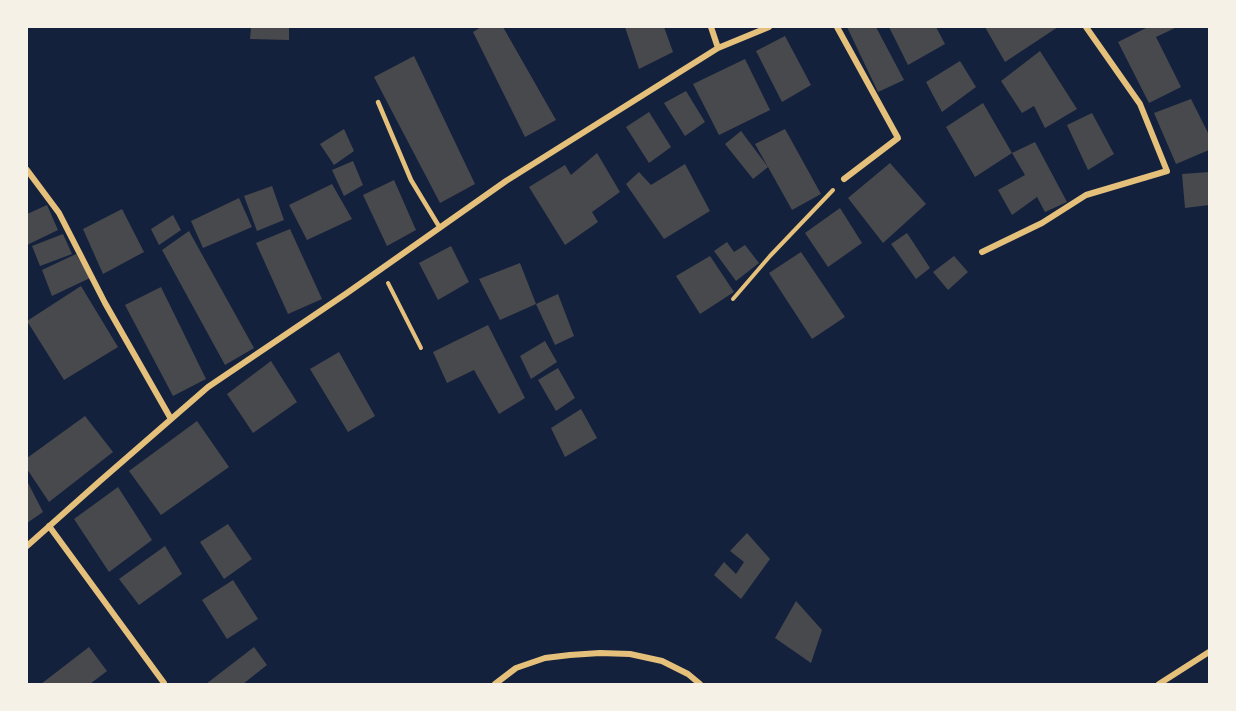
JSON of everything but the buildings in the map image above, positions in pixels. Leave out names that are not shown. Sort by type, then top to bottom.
[{"type":"street","points":[[711,27],[718,48]]},
{"type":"street","points":[[27,546],[208,387],[506,181],[718,48],[769,27]]},
{"type":"street","points":[[837,27],[898,138],[844,179]]},
{"type":"street","points":[[982,252],[1042,224],[1086,195],[1167,171],[1140,104],[1086,27]]},
{"type":"street","points":[[27,170],[59,213],[105,303],[171,419]]},
{"type":"street","points":[[49,526],[164,683]]},
{"type":"street","points":[[1159,684],[1209,652]]},
{"type":"street","points":[[495,684],[516,668],[545,658],[600,653],[630,654],[662,661],[688,674],[700,684]]},
{"type":"lane","points":[[378,102],[411,180],[440,228]]},
{"type":"path","points":[[734,299],[770,256],[844,179]]},
{"type":"path","points":[[381,269],[421,348]]}]
